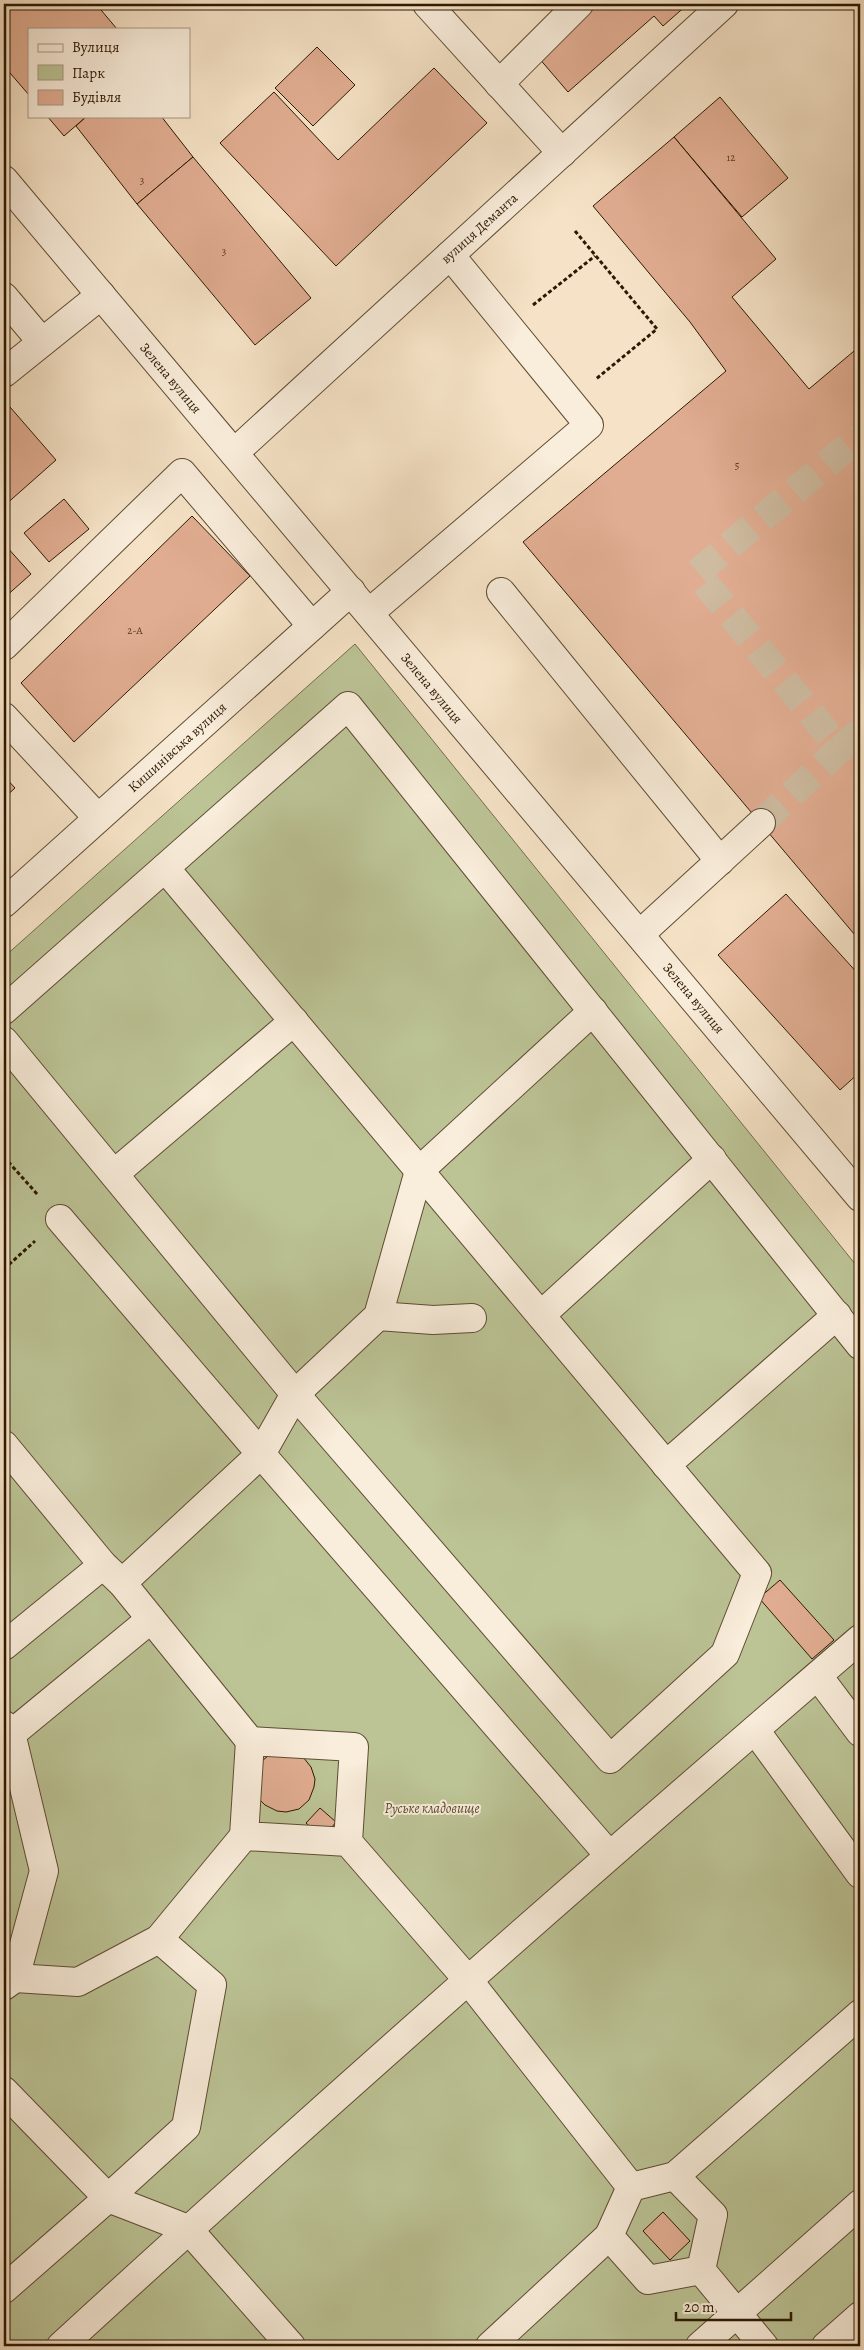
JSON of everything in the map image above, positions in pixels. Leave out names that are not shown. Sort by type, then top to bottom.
[{"type":"street","points":[[426,4],[562,153]]},
{"type":"street","points":[[499,84],[579,4]]},
{"type":"street","name":"вулиця Деманта","points":[[234,453],[724,4]]},
{"type":"street","name":"Зелена вулиця","points":[[4,180],[860,1197]]},
{"type":"street","points":[[369,613],[589,425],[450,256]]},
{"type":"street","points":[[4,373],[101,295]]},
{"type":"street","points":[[4,297],[42,342]]},
{"type":"street","points":[[4,646],[182,473],[312,626]]},
{"type":"street","name":"Кишинівська вулиця","points":[[4,903],[351,591]]},
{"type":"street","points":[[501,592],[720,861]]},
{"type":"street","points":[[4,1010],[348,706],[860,1345]]},
{"type":"street","points":[[4,718],[98,818]]},
{"type":"street","points":[[640,934],[761,823]]},
{"type":"street","points":[[4,1041],[295,1394],[610,1759],[725,1654],[757,1573],[165,868]]},
{"type":"street","points":[[122,1583],[261,1454],[295,1394],[378,1316],[419,1171],[593,1012]]},
{"type":"street","points":[[114,1174],[294,1021]]},
{"type":"street","points":[[540,1315],[712,1159]]},
{"type":"street","points":[[60,1219],[261,1454],[610,1855]]},
{"type":"street","points":[[378,1316],[433,1320],[472,1318]]},
{"type":"street","points":[[666,1465],[837,1316]]},
{"type":"street","points":[[4,1445],[102,1564],[122,1583],[250,1740],[244,1836],[159,1939],[78,1982],[9,1982],[44,1871],[6,1732],[151,1619]]},
{"type":"street","points":[[4,1646],[102,1564]]},
{"type":"street","points":[[61,2346],[188,2229],[468,1980],[860,1640]]},
{"type":"street","points":[[818,1676],[860,1732]]},
{"type":"street","points":[[755,1730],[860,1874]]},
{"type":"street","points":[[250,1740],[354,1747],[348,1842],[468,1980],[631,2187]]},
{"type":"street","points":[[244,1836],[348,1842]]},
{"type":"street","points":[[4,2289],[186,2127],[212,1985],[159,1939]]},
{"type":"street","points":[[631,2187],[676,2176],[860,2014]]},
{"type":"street","points":[[4,2092],[108,2198],[188,2229],[291,2346]]},
{"type":"street","points":[[676,2176],[713,2215],[701,2270]]},
{"type":"street","points":[[490,2346],[609,2236],[631,2187]]},
{"type":"street","points":[[700,2346],[860,2204]]},
{"type":"street","points":[[609,2236],[648,2280],[701,2270]]},
{"type":"street","points":[[701,2270],[764,2346]]},
{"type":"street","points":[[826,2346],[860,2316]]},
{"type":"path","points":[[569,401],[657,329],[575,231]]},
{"type":"path","points":[[507,325],[595,256]]},
{"type":"green space","name":"Руське кладовище","points":[[355,644],[860,1270],[860,2346],[4,2346],[4,957]]},
{"type":"building","points":[[4,4],[96,4],[116,28],[28,28],[28,94],[4,66]]},
{"type":"building","points":[[599,4],[688,4],[663,26],[654,16],[568,92],[538,57]]},
{"type":"building","points":[[317,47],[355,85],[313,126],[275,88]]},
{"type":"building","points":[[434,68],[487,123],[336,266],[220,143],[274,92],[338,160]]},
{"type":"building","points":[[720,97],[788,178],[742,217],[674,137]]},
{"type":"building","points":[[49,118],[85,118],[64,136]]},
{"type":"building","points":[[85,118],[163,118],[193,157],[137,204],[76,126]]},
{"type":"building","points":[[674,137],[776,259],[732,297],[809,389],[860,346],[860,941],[523,542],[726,371],[690,322],[593,206]]},
{"type":"building","points":[[193,157],[311,298],[255,345],[137,204]]},
{"type":"building","points":[[10,407],[56,460],[4,506],[4,412]]},
{"type":"building","points":[[64,499],[89,529],[49,562],[24,533]]},
{"type":"building","points":[[192,516],[250,576],[74,742],[21,683]]},
{"type":"building","points":[[6,546],[31,574],[4,598],[4,548]]},
{"type":"building","points":[[4,776],[15,788],[4,798]]},
{"type":"building","points":[[786,894],[860,976],[860,1072],[840,1090],[718,955]]},
{"type":"building","points":[[780,1580],[834,1640],[812,1659],[759,1598]]},
{"type":"building","points":[[268,1756],[303,1757],[311,1767],[315,1779],[314,1787],[309,1800],[299,1809],[286,1812],[277,1811],[265,1805],[259,1799],[262,1761]]},
{"type":"building","points":[[320,1808],[336,1822],[323,1838],[306,1823]]},
{"type":"building","points":[[663,2212],[690,2241],[670,2260],[643,2231]]},
{"type":"tunnel","points":[[761,823],[840,749],[697,573],[860,436]]},
{"type":"tunnel","points":[[840,749],[860,732]]}]
